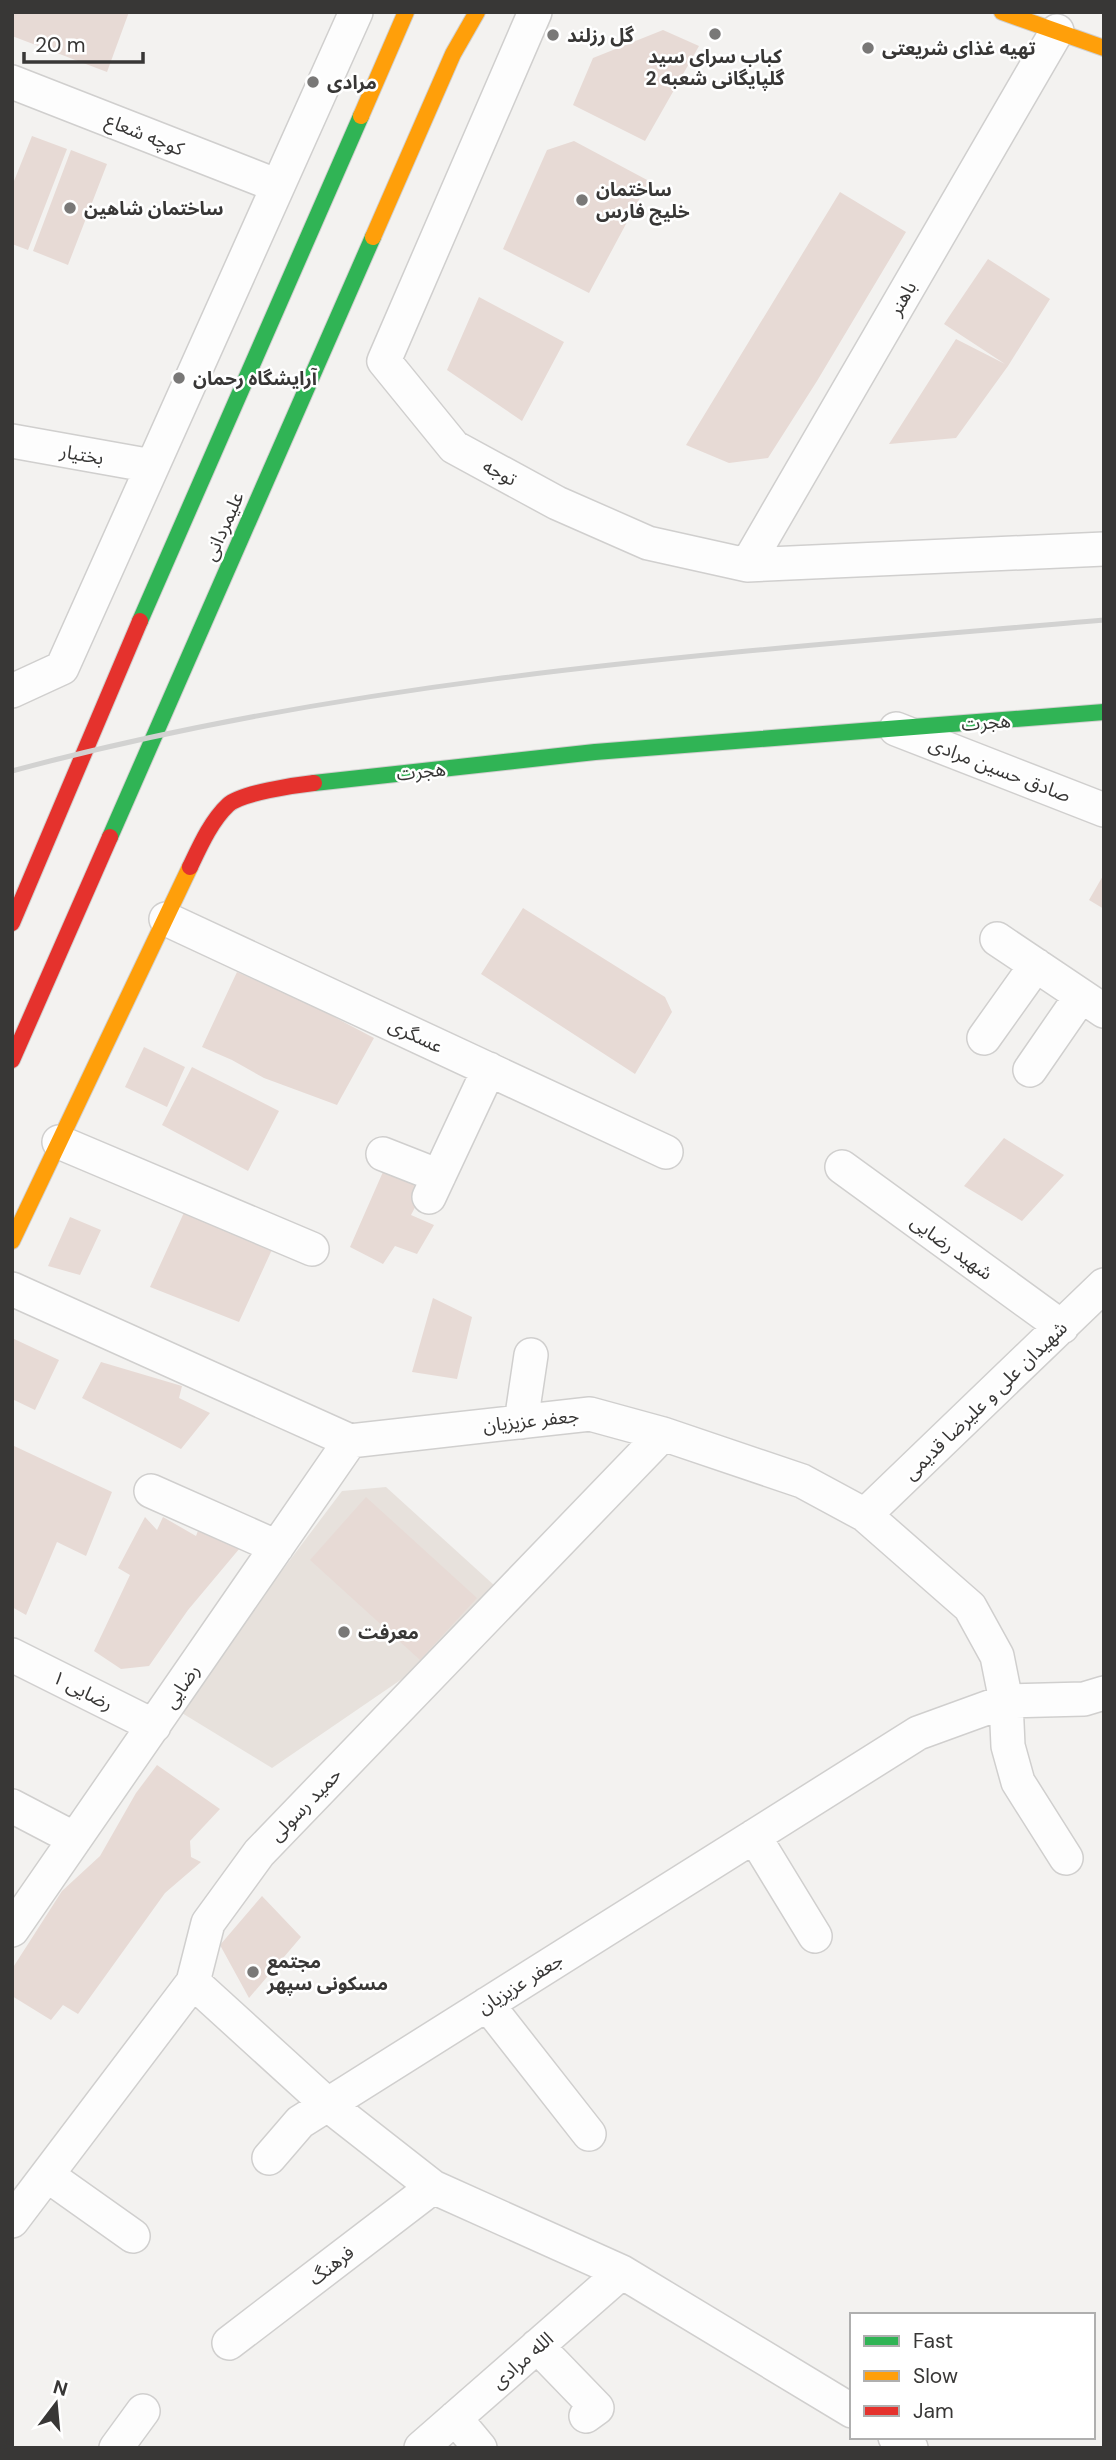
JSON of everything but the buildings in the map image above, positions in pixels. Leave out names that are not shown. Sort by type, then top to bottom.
[{"type":"street","points":[[12,691],[62,668],[356,12]]},
{"type":"street","name":"علیمردانی","points":[[12,923],[167,557],[406,12]]},
{"type":"street","name":"علیمردانی","points":[[12,1060],[453,54],[477,12]]},
{"type":"street","name":"توجه","points":[[535,12],[384,361],[454,447],[557,503],[648,543],[747,565],[1104,549]]},
{"type":"street","points":[[1002,12],[1104,48]]},
{"type":"street","name":"باهنر","points":[[747,565],[1057,32]]},
{"type":"street","name":"کوچه شعاع","points":[[12,82],[278,186]]},
{"type":"street","name":"بختیار","points":[[12,441],[152,466]]},
{"type":"street","name":"هجرت","points":[[12,1241],[205,836],[229,803],[278,787],[596,752],[1104,712]]},
{"type":"street","name":"صادق حسین مرادی","points":[[896,729],[1104,810]]},
{"type":"street","name":"عسگری","points":[[166,919],[666,1152]]},
{"type":"street","points":[[997,939],[1092,1003],[1030,1070]]},
{"type":"street","points":[[984,1038],[1036,965]]},
{"type":"street","points":[[383,1154],[434,1186],[489,1069]]},
{"type":"street","points":[[59,1142],[312,1249]]},
{"type":"street","name":"شهید رضایی","points":[[842,1167],[1062,1327]]},
{"type":"street","name":"شهیدان علی و علیرضا قدیمی","points":[[865,1515],[1104,1284]]},
{"type":"street","points":[[12,1289],[350,1441]]},
{"type":"street","points":[[521,1422],[531,1355]]},
{"type":"street","name":"جعفر عزیزیان","points":[[350,1441],[590,1414],[663,1434],[802,1481],[865,1515],[971,1607],[997,1656],[1006,1702]]},
{"type":"street","name":"حمید رسولی","points":[[12,2221],[193,1982],[208,1923],[259,1853],[663,1434]]},
{"type":"street","name":"رضایی","points":[[12,1930],[350,1441]]},
{"type":"street","points":[[151,1491],[277,1547]]},
{"type":"street","name":"رضایی ۱","points":[[12,1655],[153,1726]]},
{"type":"street","name":"جعفر عزیزیان","points":[[269,2158],[300,2122],[327,2104],[918,1733],[1006,1702],[1084,1699],[1104,1693]]},
{"type":"street","points":[[1006,1702],[1008,1746],[1018,1782],[1066,1858]]},
{"type":"street","points":[[12,1805],[75,1839]]},
{"type":"street","points":[[754,1836],[815,1936]]},
{"type":"street","points":[[193,1982],[327,2104],[433,2187],[622,2272],[850,2410]]},
{"type":"street","points":[[487,2004],[589,2134]]},
{"type":"street","points":[[47,2175],[133,2236]]},
{"type":"street","name":"فرهنگ","points":[[229,2343],[433,2187]]},
{"type":"street","name":"الله مرادی","points":[[421,2448],[622,2272]]},
{"type":"street","points":[[537,2346],[597,2408],[586,2416]]},
{"type":"street","points":[[116,2448],[143,2411]]},
{"type":"street","points":[[455,2418],[480,2448]]},
{"type":"shaded area","name":"معرفت","points":[[386,1487],[495,1586],[421,1666],[272,1768],[177,1710],[342,1491]]},
{"type":"railway","points":[[12,771],[146,738],[281,711],[417,689],[692,657],[1104,620]]},
{"type":"traffic: fast","points":[[140,621],[361,116]]},
{"type":"traffic: fast","points":[[110,837],[373,237]]},
{"type":"traffic: fast","points":[[314,783],[595,752],[1104,712]]},
{"type":"traffic: slow","points":[[361,116],[406,12]]},
{"type":"traffic: slow","points":[[373,237],[453,54],[477,12]]},
{"type":"traffic: slow","points":[[1002,12],[1104,48]]},
{"type":"traffic: slow","points":[[12,1241],[190,867]]},
{"type":"traffic: jam","points":[[12,923],[140,621]]},
{"type":"traffic: jam","points":[[190,867],[211,826],[228,805],[256,793],[314,783]]},
{"type":"traffic: jam","points":[[12,1060],[110,837]]},
{"type":"place","name":"کباب سرای سید گلپایگانی شعبه 2","points":[[715,34]]},
{"type":"place","name":"گل رزلند","points":[[553,35]]},
{"type":"place","name":"تهیه غذای شریعتی","points":[[868,48]]},
{"type":"place","name":"مرادی","points":[[313,82]]},
{"type":"place","name":"ساختمان خلیج فارس","points":[[582,200]]},
{"type":"place","name":"ساختمان شاهین","points":[[70,208]]},
{"type":"place","name":"آرایشگاه رحمان","points":[[179,378]]},
{"type":"place","name":"معرفت","points":[[344,1632]]},
{"type":"place","name":"مجتمع مسکونی سپهر","points":[[253,1972]]}]
